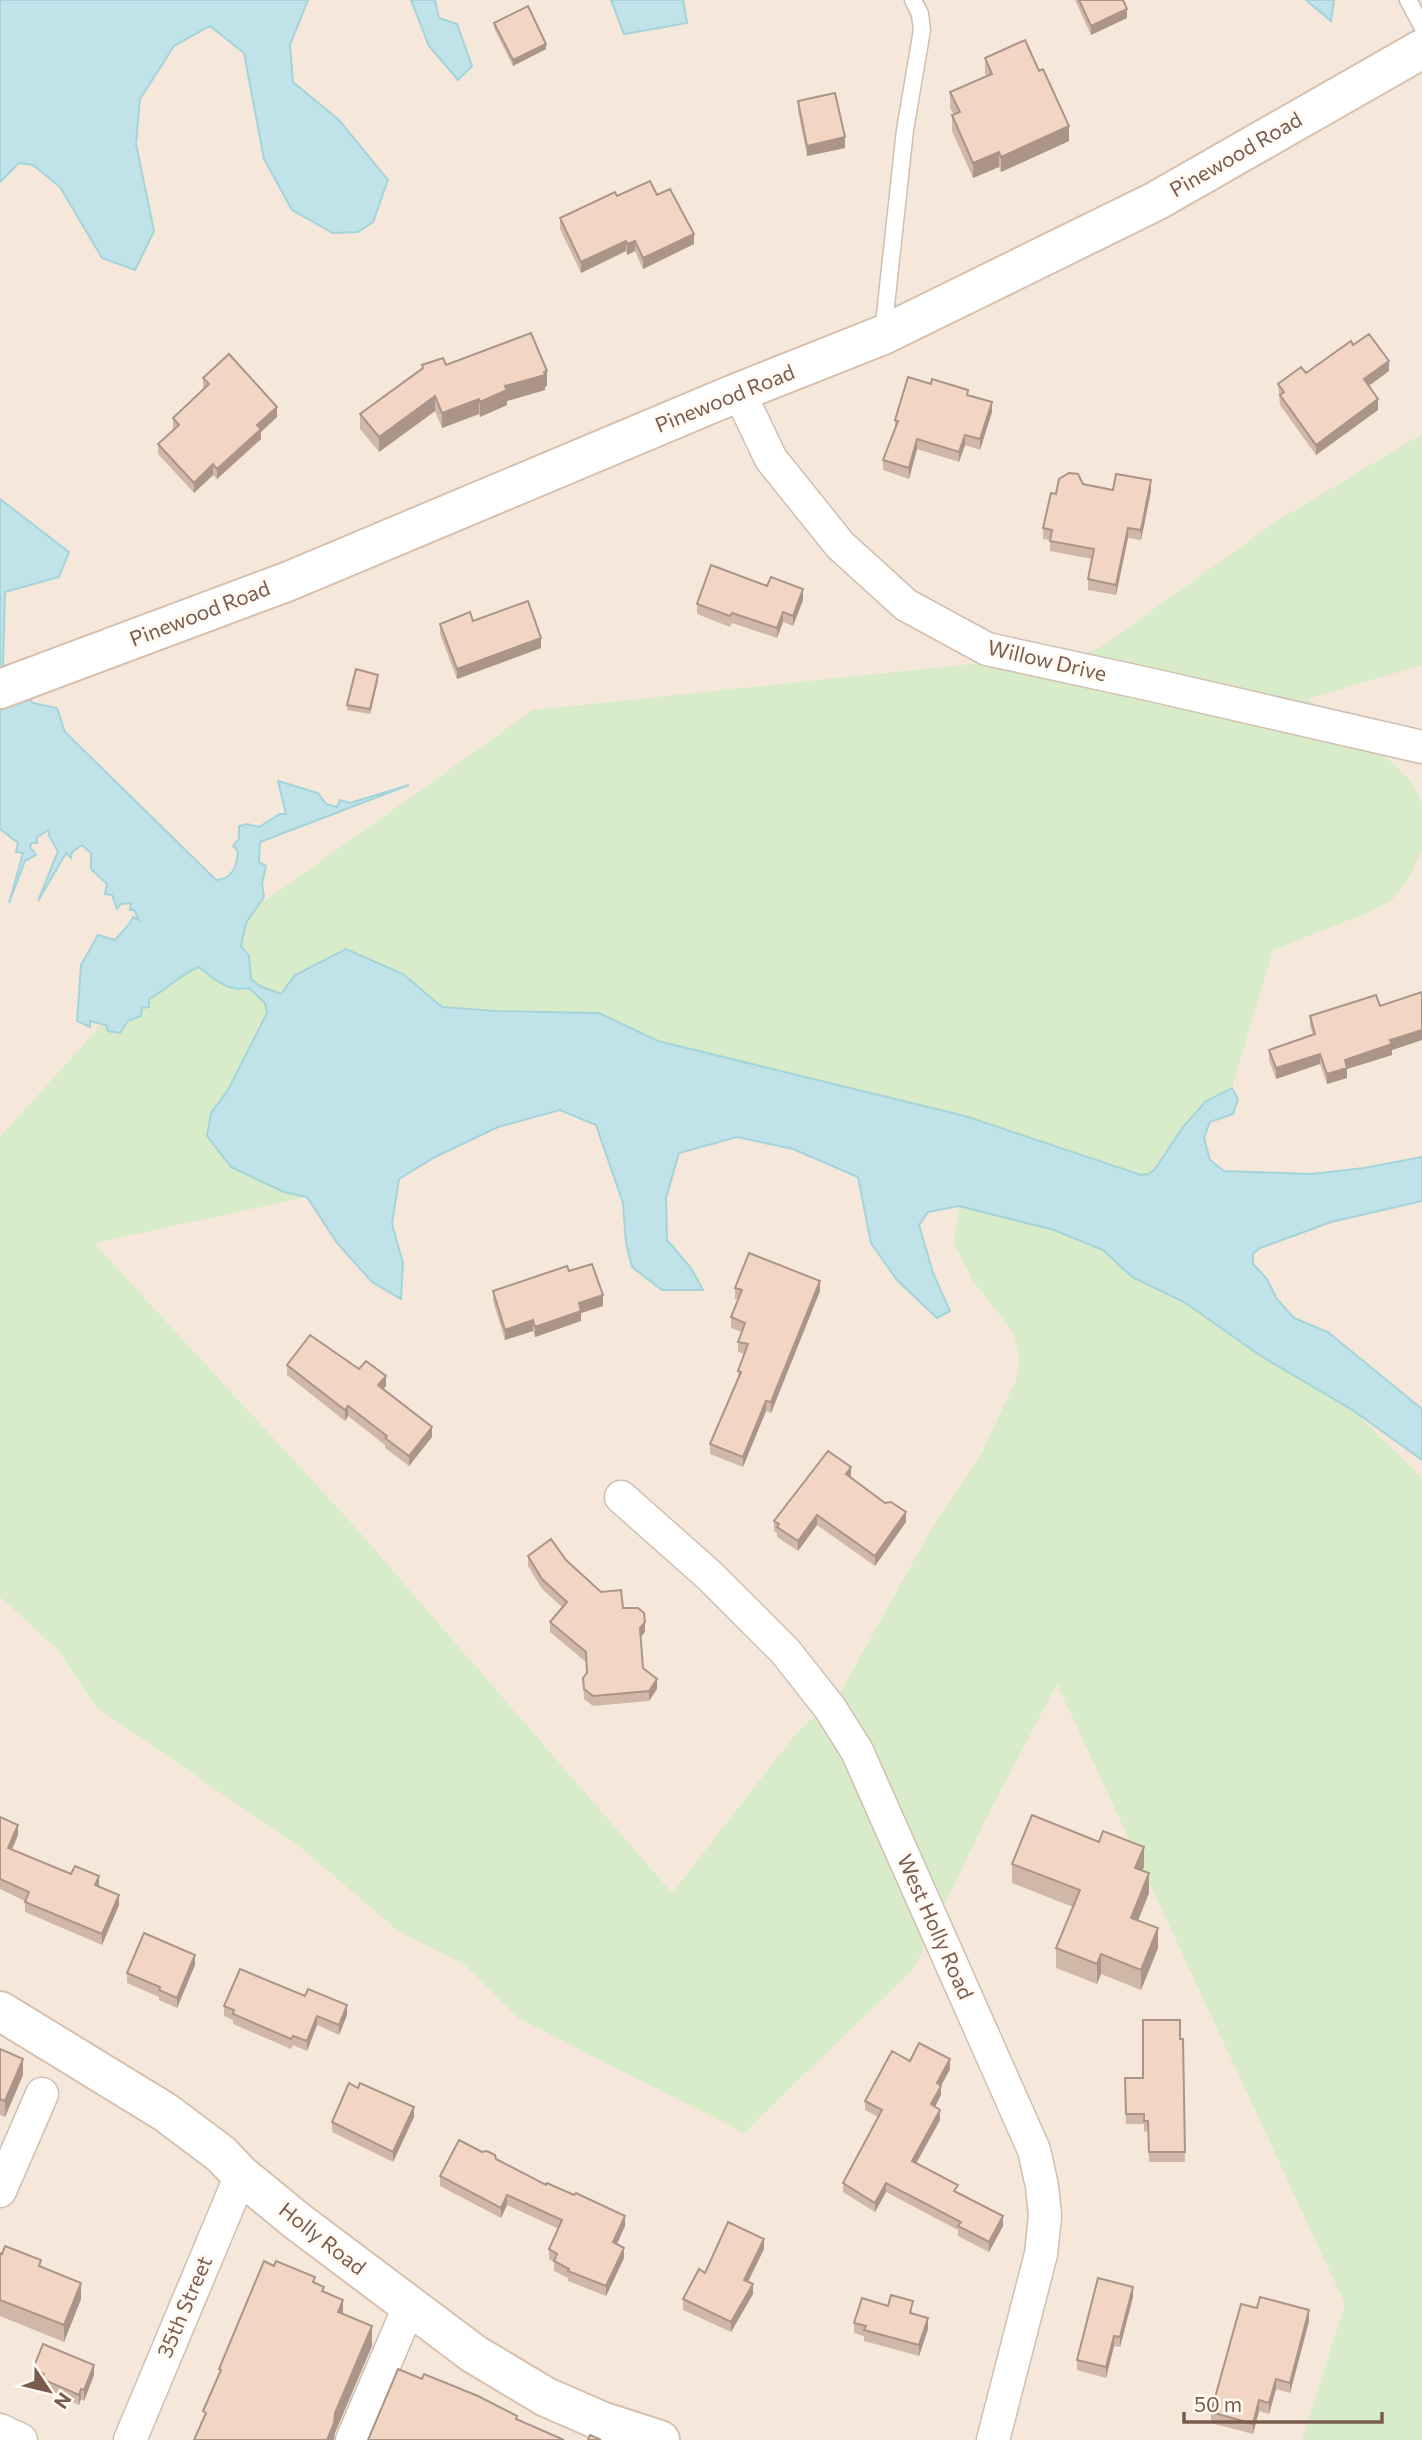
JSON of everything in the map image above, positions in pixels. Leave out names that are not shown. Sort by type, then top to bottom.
[{"type":"street","name":"Pinewood Road","points":[[0,689],[289,581],[739,392],[883,335],[1156,201],[1422,48]]},
{"type":"street","name":"Willow Drive","points":[[739,392],[771,459],[840,545],[906,605],[987,649],[1422,747]]},
{"type":"street","name":"West Holly Road","points":[[621,1497],[702,1568],[785,1650],[830,1708],[857,1751],[1034,2150],[1045,2216],[1041,2254],[993,2440]]},
{"type":"street","name":"Holly Road","points":[[0,2011],[165,2112],[221,2154],[241,2175],[474,2354],[545,2397],[601,2421],[660,2440]]},
{"type":"street","points":[[0,2191],[42,2094]]},
{"type":"street","name":"35th Street","points":[[130,2440],[241,2175]]},
{"type":"street","points":[[352,2440],[410,2307]]},
{"type":"street","points":[[0,2430],[21,2440]]},
{"type":"lane","points":[[883,335],[905,130],[922,30],[920,14],[913,0]]},
{"type":"lane","points":[[1408,0],[1422,26]]},
{"type":"shaded area","points":[[308,0],[411,0],[429,46],[439,18],[435,0],[611,0],[624,34],[687,23],[683,0],[1306,0],[1331,21],[1334,0],[1422,0],[1422,2440],[0,2440],[0,596],[69,552],[0,499],[0,182],[19,163],[33,165],[60,187],[102,257],[154,231],[136,144],[140,99],[174,46],[210,26],[244,53],[264,159],[339,120],[293,82],[290,45]]},
{"type":"green space","points":[[1422,434],[1422,665],[1307,699],[1384,755],[1410,780],[1422,802],[1422,851],[1407,881],[1392,900],[1367,913],[1273,950],[1232,1088],[1206,1101],[1183,1127],[1149,1174],[1141,1175],[965,1116],[658,1041],[599,1013],[441,1008],[403,974],[260,1023],[228,1090],[211,1113],[284,1192],[307,1197],[94,1243],[356,1528],[672,1893],[798,1731],[839,1695],[936,1521],[979,1458],[1016,1380],[1020,1359],[1012,1331],[973,1281],[954,1244],[959,1206],[1054,1230],[1103,1250],[1132,1277],[1184,1302],[1261,1356],[1354,1411],[1422,1478],[1422,2440],[1302,2440],[1345,2304],[1057,1684],[989,1813],[914,1968],[744,2133],[518,2018],[465,1965],[397,1930],[302,1849],[96,1707],[58,1650],[0,1597],[0,1137],[120,1004],[533,710],[1095,651],[1277,521]]},
{"type":"water","points":[[0,0],[308,0],[290,45],[293,82],[339,120],[388,180],[373,222],[358,232],[333,233],[292,210],[264,159],[244,53],[210,26],[174,46],[140,99],[136,144],[154,231],[135,270],[102,258],[60,187],[33,165],[19,163],[0,182]]},
{"type":"water","points":[[411,0],[435,0],[439,18],[457,24],[472,66],[458,80],[429,46]]},
{"type":"water","points":[[611,0],[683,0],[687,23],[624,34]]},
{"type":"water","points":[[1306,0],[1334,0],[1331,21]]},
{"type":"water","points":[[0,499],[69,552],[59,577],[5,592],[3,663],[33,703],[57,708],[65,732],[216,880],[226,877],[235,867],[238,851],[233,846],[239,839],[239,826],[247,824],[259,827],[280,814],[286,814],[278,781],[318,793],[326,804],[337,807],[340,800],[350,803],[409,785],[260,842],[259,862],[266,866],[262,883],[264,897],[246,923],[241,946],[249,956],[251,979],[260,986],[281,994],[295,975],[346,949],[403,974],[442,1007],[599,1013],[658,1041],[965,1116],[1141,1175],[1149,1174],[1155,1169],[1183,1127],[1206,1101],[1232,1088],[1238,1099],[1233,1114],[1210,1122],[1204,1138],[1210,1160],[1224,1171],[1311,1174],[1422,1157],[1422,1201],[1331,1222],[1260,1248],[1253,1254],[1253,1264],[1294,1318],[1328,1332],[1422,1409],[1422,1460],[1354,1411],[1261,1356],[1184,1302],[1132,1277],[1103,1250],[1054,1230],[959,1206],[928,1212],[919,1225],[933,1273],[950,1311],[937,1318],[897,1280],[871,1243],[858,1177],[793,1149],[737,1137],[679,1153],[666,1198],[667,1240],[691,1268],[703,1290],[662,1290],[632,1267],[626,1243],[623,1203],[596,1125],[560,1110],[498,1127],[435,1157],[399,1179],[392,1224],[403,1263],[401,1299],[372,1282],[337,1243],[307,1197],[284,1192],[231,1167],[207,1136],[211,1113],[228,1090],[267,1013],[265,1003],[249,988],[228,987],[199,967],[149,999],[149,1007],[142,1008],[141,1016],[128,1021],[120,1033],[108,1031],[106,1025],[90,1021],[90,1027],[77,1021],[81,965],[98,935],[115,940],[133,917],[139,920],[134,910],[130,910],[131,903],[121,904],[117,909],[112,895],[105,894],[107,884],[91,869],[91,853],[82,845],[72,852],[71,858],[66,853],[38,901],[58,851],[49,836],[49,830],[37,837],[37,843],[31,843],[30,847],[36,855],[25,861],[9,903],[23,853],[16,852],[18,843],[0,829]]},
{"type":"building","points":[[1079,0],[1123,0],[1127,9],[1091,26]]},
{"type":"building","points":[[528,6],[546,44],[513,60],[494,23]]},
{"type":"building","points":[[1025,40],[1039,71],[1043,69],[1069,126],[1001,157],[999,152],[973,163],[952,115],[960,112],[950,92],[992,74],[985,58]]},
{"type":"building","points":[[835,93],[845,137],[807,146],[798,101]]},
{"type":"building","points":[[650,181],[657,195],[670,189],[694,234],[643,258],[635,241],[627,244],[626,241],[581,262],[560,218],[615,192],[617,196]]},
{"type":"building","points":[[531,333],[547,371],[544,372],[545,375],[505,386],[507,390],[480,402],[479,399],[442,413],[435,396],[379,437],[360,414],[423,368],[422,365],[443,358],[446,365]]},
{"type":"building","points":[[1369,334],[1389,361],[1364,379],[1378,399],[1316,445],[1280,395],[1284,392],[1278,384],[1301,367],[1306,373],[1351,341],[1353,345]]},
{"type":"building","points":[[229,354],[277,407],[257,425],[261,429],[217,469],[213,464],[194,483],[158,444],[179,425],[173,418],[209,384],[203,378]]},
{"type":"building","points":[[908,377],[931,384],[932,379],[968,390],[967,395],[992,402],[980,439],[965,435],[959,452],[917,439],[909,468],[883,460],[898,421],[895,420]]},
{"type":"building","points":[[1069,473],[1078,474],[1083,484],[1113,490],[1116,474],[1151,480],[1141,530],[1128,528],[1116,585],[1088,579],[1094,549],[1050,541],[1052,530],[1043,528],[1051,493],[1056,494],[1059,479]]},
{"type":"building","points":[[711,565],[767,586],[771,577],[803,589],[793,616],[783,612],[777,628],[697,604]]},
{"type":"building","points":[[528,601],[541,638],[457,669],[440,624],[470,612],[473,621]]},
{"type":"building","points":[[356,669],[378,675],[370,709],[347,705]]},
{"type":"building","points":[[1422,992],[1422,1030],[1390,1040],[1392,1044],[1345,1060],[1347,1068],[1327,1074],[1320,1054],[1276,1068],[1269,1050],[1315,1034],[1310,1016],[1376,995],[1380,1006]]},
{"type":"building","points":[[749,1253],[820,1281],[771,1402],[766,1401],[743,1457],[710,1444],[741,1372],[738,1371],[748,1344],[738,1342],[745,1323],[731,1317],[742,1290],[735,1288]]},
{"type":"building","points":[[592,1264],[603,1295],[579,1303],[581,1311],[535,1327],[533,1320],[505,1330],[493,1291],[567,1266],[569,1271]]},
{"type":"building","points":[[310,1335],[359,1369],[366,1361],[386,1376],[378,1385],[432,1427],[409,1456],[348,1406],[345,1410],[287,1365]]},
{"type":"building","points":[[828,1451],[851,1467],[846,1474],[885,1503],[891,1502],[906,1512],[875,1556],[817,1515],[798,1541],[777,1527],[779,1524],[774,1521]]},
{"type":"building","points":[[551,1539],[566,1560],[601,1592],[621,1590],[623,1608],[638,1608],[644,1613],[645,1622],[640,1628],[643,1668],[657,1679],[649,1691],[593,1696],[584,1689],[583,1678],[587,1673],[586,1652],[550,1622],[567,1602],[542,1579],[528,1556]]},
{"type":"building","points":[[1032,1815],[1099,1842],[1103,1831],[1144,1847],[1135,1868],[1149,1873],[1131,1918],[1158,1928],[1141,1970],[1101,1954],[1097,1964],[1056,1948],[1080,1890],[1012,1864]]},
{"type":"building","points":[[0,1817],[18,1825],[8,1848],[71,1874],[75,1866],[99,1876],[95,1885],[119,1895],[102,1934],[25,1902],[29,1892],[0,1879]]},
{"type":"building","points":[[144,1933],[195,1955],[177,1998],[159,1990],[160,1987],[127,1973]]},
{"type":"building","points":[[240,1969],[305,1996],[308,1989],[347,2005],[339,2025],[317,2016],[307,2041],[293,2036],[291,2039],[233,2014],[234,2010],[224,2006]]},
{"type":"building","points":[[1143,2020],[1180,2020],[1180,2039],[1183,2039],[1185,2152],[1149,2152],[1148,2121],[1144,2121],[1144,2114],[1126,2114],[1125,2078],[1143,2078]]},
{"type":"building","points":[[919,2043],[950,2059],[937,2083],[941,2086],[931,2104],[940,2110],[912,2161],[958,2185],[954,2191],[1003,2216],[989,2242],[958,2226],[961,2222],[886,2183],[875,2203],[843,2183],[882,2110],[865,2101],[892,2051],[910,2061]]},
{"type":"building","points":[[0,2049],[23,2059],[5,2101],[0,2099]]},
{"type":"building","points":[[349,2083],[358,2088],[360,2083],[414,2107],[393,2152],[332,2122]]},
{"type":"building","points":[[459,2140],[482,2152],[495,2155],[496,2159],[546,2185],[547,2183],[574,2195],[576,2193],[625,2216],[613,2242],[624,2248],[606,2286],[568,2271],[569,2269],[554,2261],[557,2254],[549,2249],[562,2220],[507,2195],[501,2208],[440,2176]]},
{"type":"building","points":[[728,2222],[764,2239],[744,2280],[753,2284],[731,2322],[683,2299],[699,2269],[705,2273]]},
{"type":"building","points":[[5,2246],[41,2260],[39,2266],[81,2283],[64,2325],[0,2300],[0,2253],[2,2254]]},
{"type":"building","points":[[264,2261],[274,2266],[276,2261],[315,2277],[313,2282],[324,2287],[322,2291],[343,2300],[338,2312],[372,2326],[335,2413],[327,2440],[194,2440],[206,2413],[203,2411],[221,2370],[219,2369]]},
{"type":"building","points":[[1098,2278],[1133,2287],[1120,2337],[1114,2336],[1106,2367],[1077,2360]]},
{"type":"building","points":[[891,2295],[913,2301],[910,2313],[928,2318],[919,2345],[864,2330],[866,2326],[854,2323],[862,2298],[888,2306]]},
{"type":"building","points":[[1260,2297],[1309,2310],[1290,2383],[1276,2379],[1269,2403],[1259,2400],[1253,2424],[1211,2412],[1241,2304],[1257,2308]]},
{"type":"building","points":[[43,2344],[94,2365],[84,2390],[81,2389],[79,2395],[42,2379],[44,2374],[33,2369]]},
{"type":"building","points":[[398,2369],[422,2379],[424,2374],[478,2396],[517,2416],[516,2419],[564,2440],[368,2440]]},
{"type":"building","points":[[590,2435],[601,2440],[588,2440]]}]
